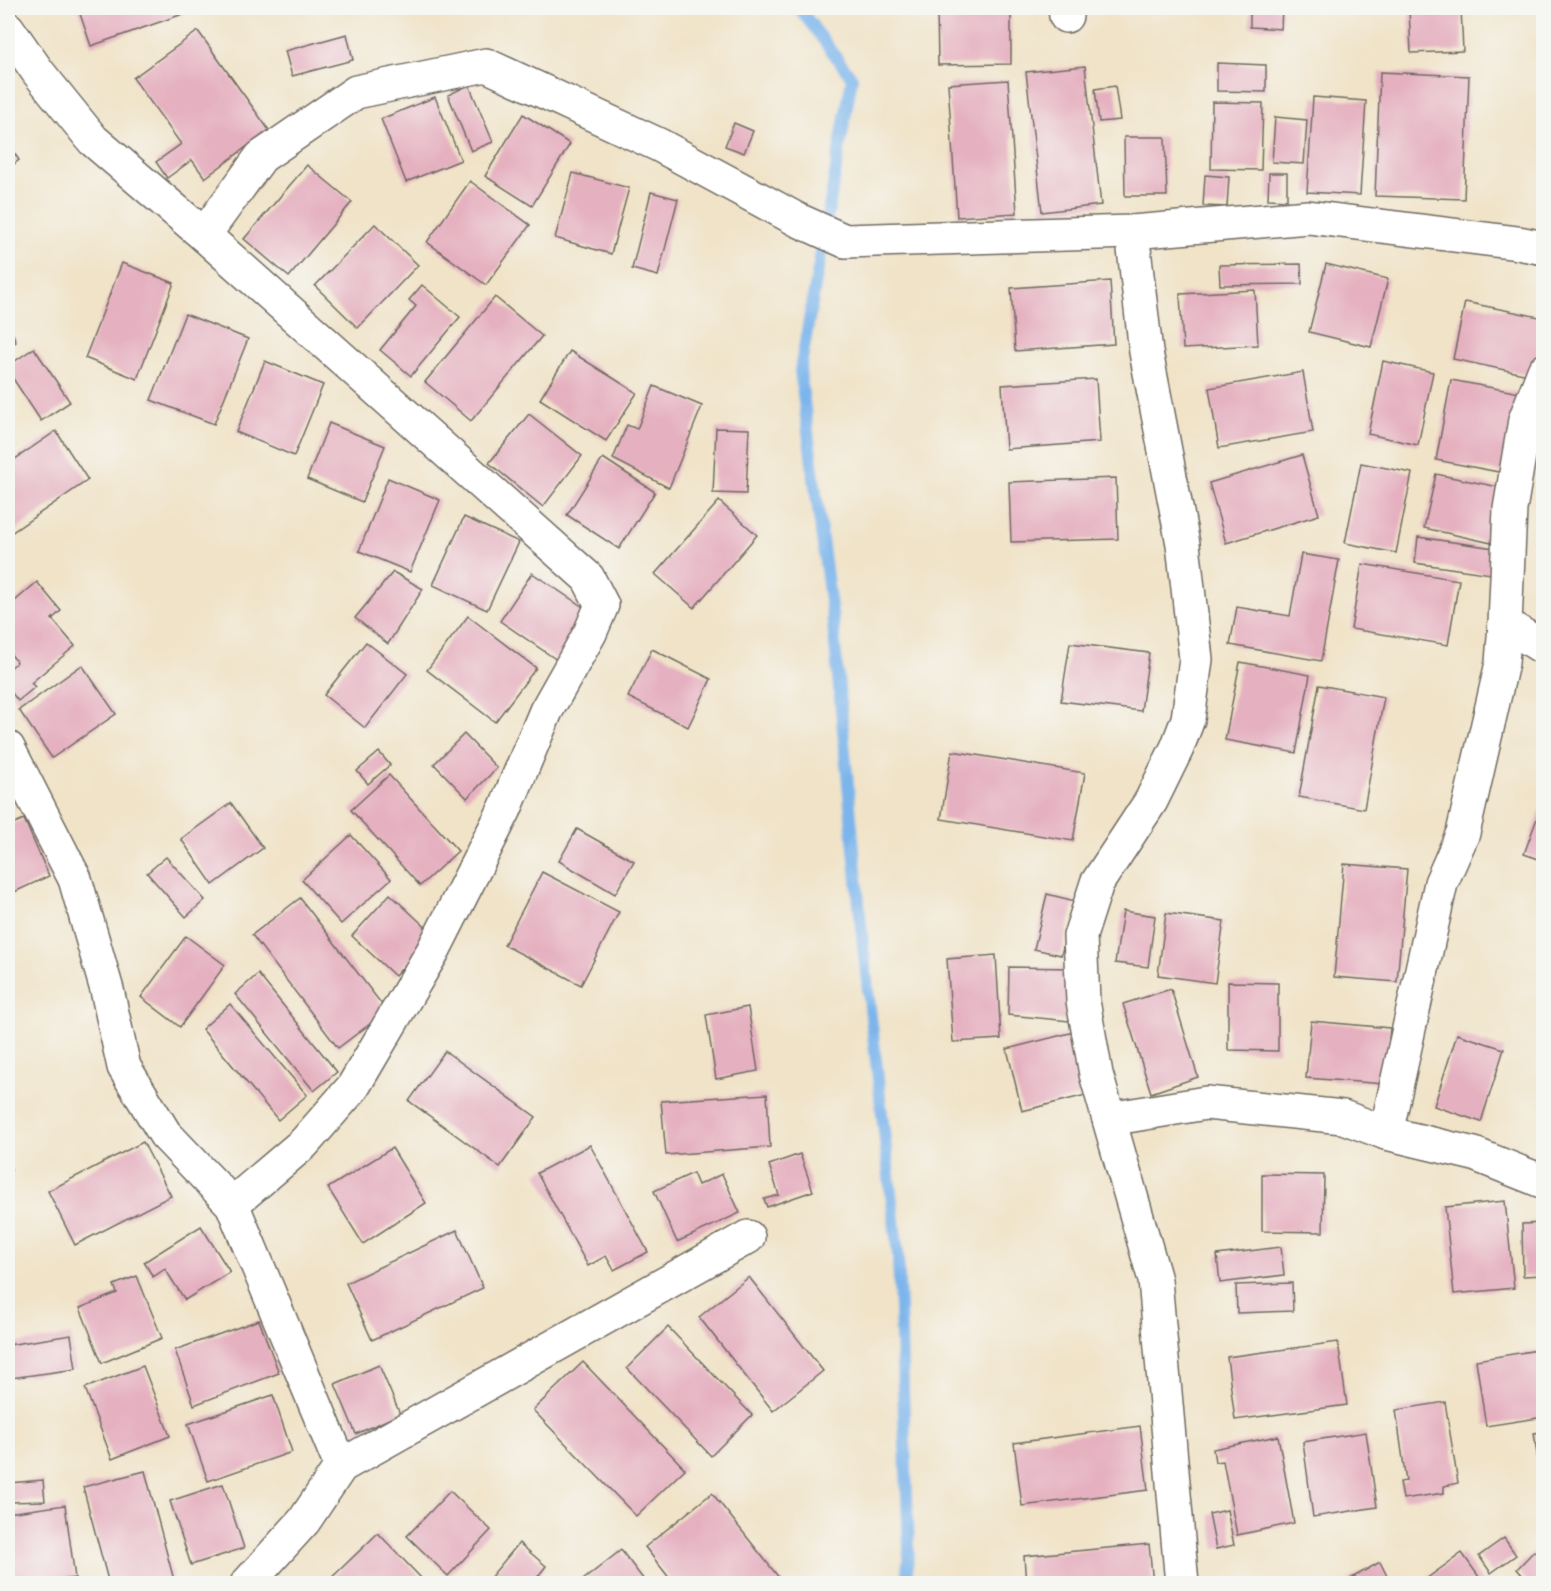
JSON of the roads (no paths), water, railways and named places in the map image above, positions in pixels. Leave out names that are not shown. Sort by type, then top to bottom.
[{"type":"street","points":[[8,29],[38,72],[93,141],[204,235],[588,578],[602,605],[590,633],[546,711],[505,809],[433,951],[353,1087],[304,1143],[232,1204]]},
{"type":"street","points":[[204,235],[261,157],[356,92],[486,65],[658,145],[798,220],[845,241],[1132,232],[1308,217],[1544,248]]},
{"type":"street","points":[[1132,232],[1146,352],[1183,544],[1196,659],[1188,719],[1177,748],[1150,801],[1097,883],[1080,936],[1083,1001],[1096,1074],[1155,1280],[1182,1584]]},
{"type":"street","points":[[1386,1133],[1441,883],[1463,833],[1502,663],[1510,509],[1525,420],[1544,371]]},
{"type":"street","points":[[1505,624],[1544,648]]},
{"type":"street","points":[[8,748],[75,879],[107,990],[124,1067],[165,1134],[232,1204],[341,1466]]},
{"type":"street","points":[[1109,1119],[1206,1103],[1343,1117],[1386,1133],[1474,1154],[1544,1182]]},
{"type":"street","points":[[247,1584],[304,1521],[341,1466],[748,1238]]},
{"type":"waterway","points":[[799,8],[852,78],[800,371],[833,623],[863,946],[898,1255],[909,1550],[906,1584]]}]
